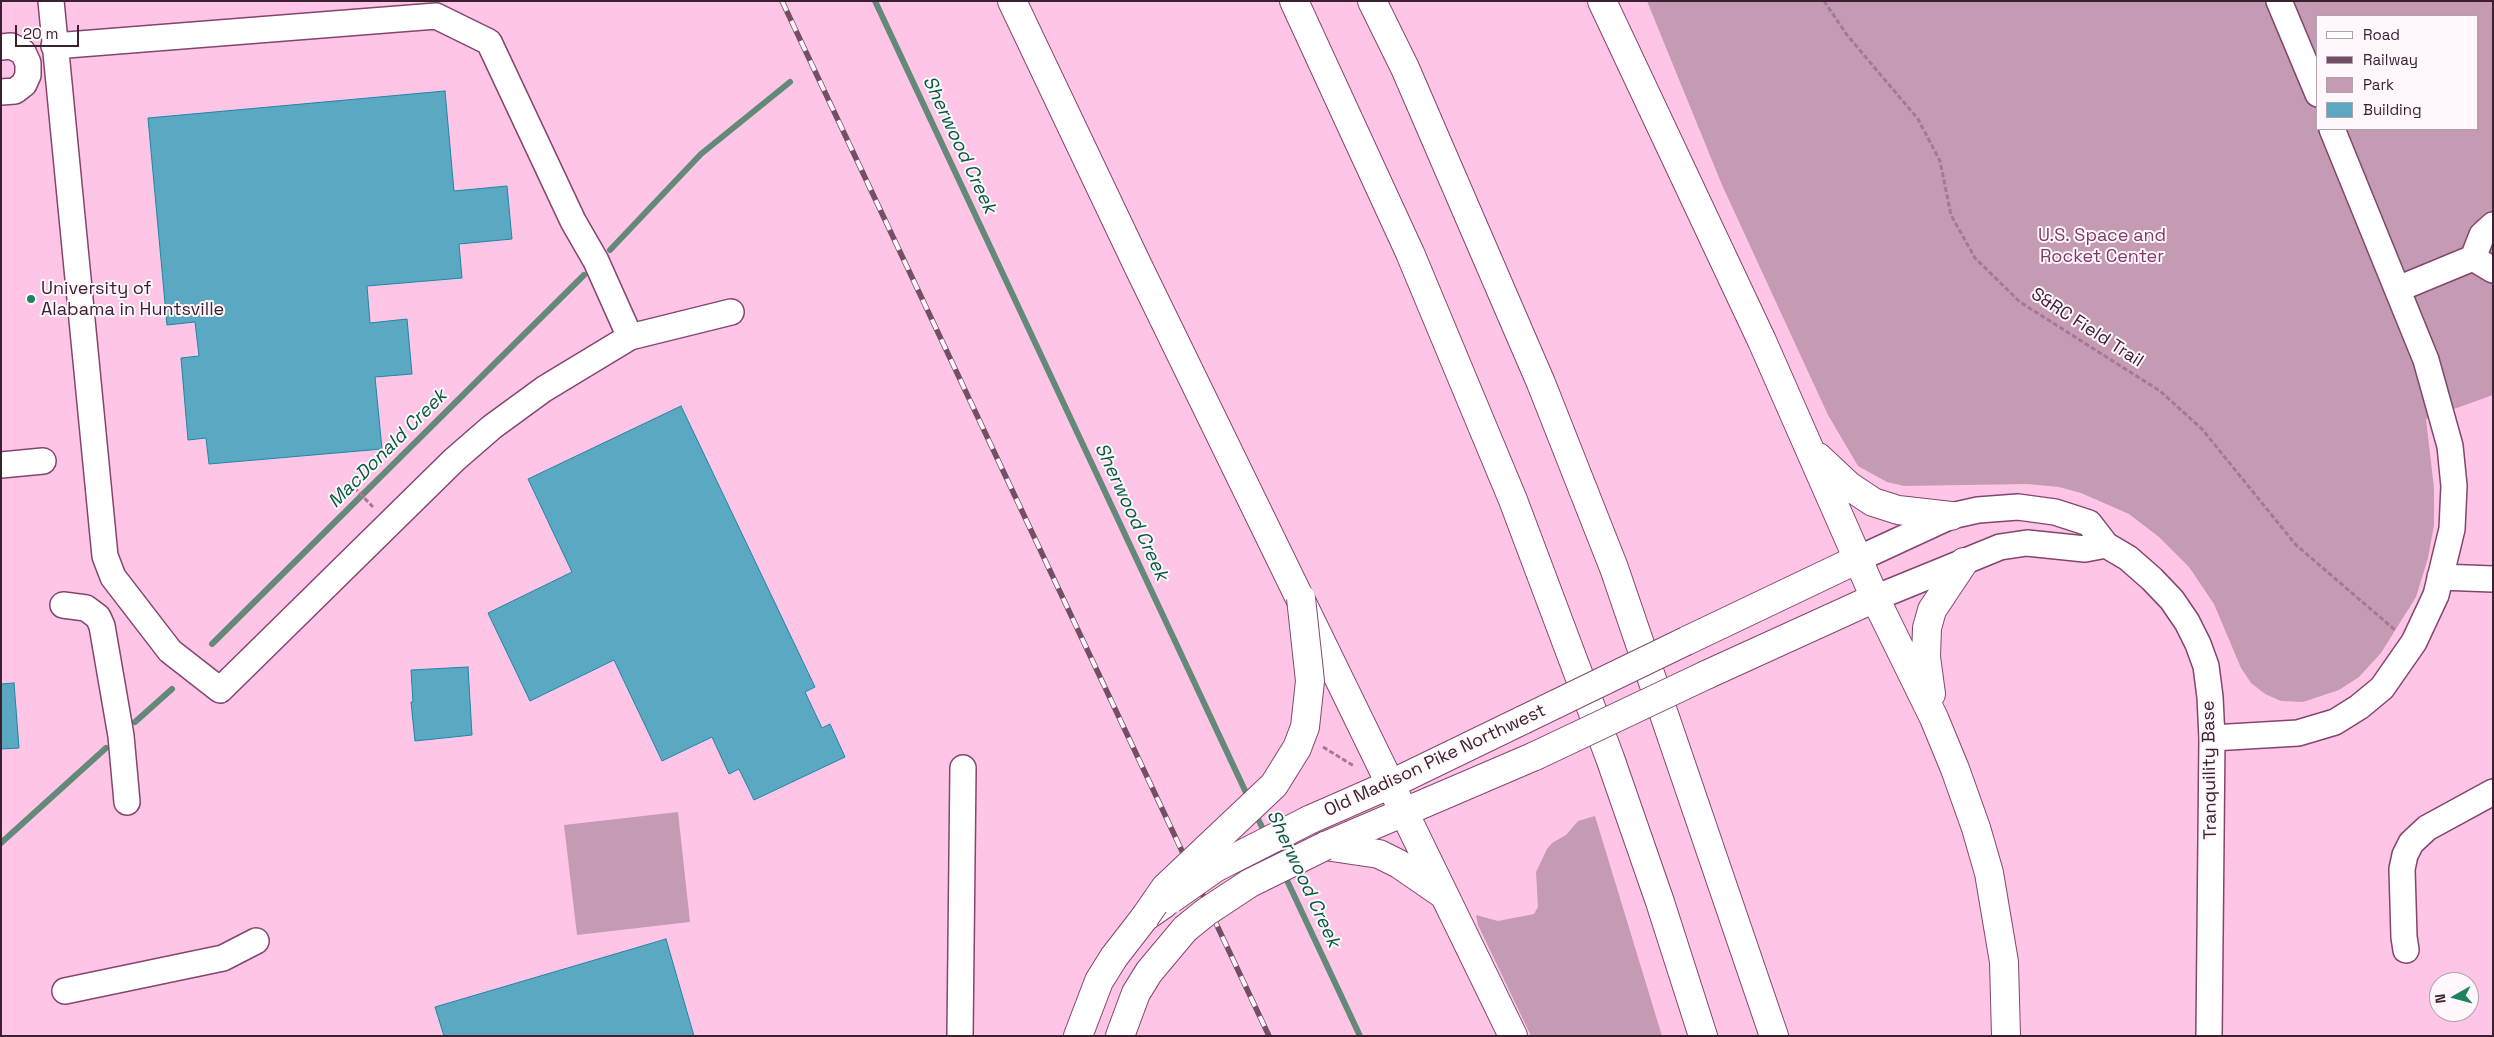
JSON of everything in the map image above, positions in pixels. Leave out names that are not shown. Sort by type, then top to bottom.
[{"type":"main road","points":[[1012,1],[1138,266],[1513,1036]]},
{"type":"main road","points":[[1294,1],[1410,253],[1514,500],[1610,758],[1660,902],[1703,1036]]},
{"type":"main road","points":[[1372,1],[1405,68],[1537,374],[1614,568],[1774,1036]]},
{"type":"main road","points":[[1602,1],[1762,341],[1875,598],[1934,718],[1976,828],[1989,873],[2004,962],[2006,1036]]},
{"type":"main road","points":[[1808,448],[1849,486],[1873,502],[1898,510],[1951,516]]},
{"type":"main road","name":"Old Madison Pike Northwest","points":[[1078,1036],[1099,981],[1126,940],[1145,916],[1215,868],[1309,820],[1391,784],[1858,559]]},
{"type":"main road","points":[[1934,718],[1926,656],[1927,628],[1932,610],[1964,562]]},
{"type":"main road","points":[[1145,916],[1165,888],[1274,785],[1297,748],[1305,727],[1310,681],[1301,598]]},
{"type":"main road","name":"Old Madison Pike Northwest","points":[[1120,1036],[1136,994],[1149,972],[1185,930],[1222,900],[1250,883],[1325,846],[1535,756],[1875,598]]},
{"type":"main road","points":[[1325,846],[1378,854],[1399,864],[1444,895]]},
{"type":"street","points":[[51,1],[105,556],[113,577],[170,651],[220,690],[454,460],[492,427],[544,389],[630,337],[731,312]]},
{"type":"street","points":[[2279,1],[2316,89]]},
{"type":"street","points":[[54,46],[436,16],[488,42],[573,221],[596,260],[630,337]]},
{"type":"street","points":[[1,46],[11,46],[23,52],[28,63],[28,74],[24,84],[15,91],[1,92]]},
{"type":"street","points":[[2212,738],[2298,733],[2335,722],[2359,707],[2382,688],[2414,642],[2436,595],[2452,529],[2454,486],[2450,446],[2426,360],[2332,130]]},
{"type":"street","points":[[2398,290],[2483,264],[2482,234],[2493,225]]},
{"type":"street","points":[[1,465],[43,461]]},
{"type":"street","name":"Tranquility Base","points":[[1858,559],[1951,516],[1978,510],[2018,507],[2054,512],[2089,523],[2106,545],[2128,558],[2152,579],[2187,622],[2206,666],[2212,738],[2209,1036]]},
{"type":"street","points":[[1875,598],[2000,547],[2027,543],[2085,549],[2106,545]]},
{"type":"street","points":[[2440,577],[2493,579]]},
{"type":"street","points":[[63,605],[86,608],[98,617],[102,626],[121,736],[127,802]]},
{"type":"street","points":[[960,1036],[963,768]]},
{"type":"street","points":[[2406,950],[2402,869],[2405,855],[2411,843],[2427,828],[2493,792]]},
{"type":"street","points":[[65,991],[223,958],[256,941]]},
{"type":"path","name":"S&RC Field Trail","points":[[1824,1],[1847,35],[1918,119],[1940,160],[1951,215],[1975,258],[2020,302],[2160,391],[2202,429],[2296,546],[2398,632]]},
{"type":"path","points":[[349,482],[378,512]]},
{"type":"path","points":[[1320,745],[1358,768]]},
{"type":"green space","name":"U.S. Space and Rocket Center","points":[[1647,1],[2493,1],[2493,395],[2426,419],[2434,488],[2434,525],[2428,558],[2416,597],[2381,653],[2359,677],[2339,690],[2303,702],[2281,701],[2265,694],[2251,683],[2241,668],[2214,604],[2189,567],[2159,537],[2129,514],[2081,493],[2059,487],[2027,484],[1904,486],[1887,482],[1858,466],[1828,415],[1722,185]]},
{"type":"green space","points":[[678,812],[690,922],[577,935],[564,825]]},
{"type":"green space","points":[[1595,816],[1662,1036],[1531,1036],[1478,925],[1476,915],[1498,921],[1534,914],[1538,907],[1536,872],[1547,849],[1552,843],[1566,835],[1578,821]]},
{"type":"building","points":[[445,91],[454,191],[507,186],[512,239],[459,244],[462,278],[367,286],[370,323],[407,319],[412,374],[375,377],[382,449],[209,464],[206,438],[188,440],[181,358],[199,356],[195,322],[167,325],[148,118]]},
{"type":"building","points":[[681,406],[815,687],[805,692],[822,728],[830,724],[845,757],[754,800],[739,769],[729,774],[712,737],[662,761],[614,660],[530,701],[488,613],[572,572],[528,479]]},
{"type":"building","points":[[468,667],[472,735],[415,741],[411,702],[413,702],[411,670]]},
{"type":"building","points":[[14,683],[19,748],[1,749],[1,684]]},
{"type":"building","points":[[666,939],[694,1036],[444,1036],[435,1007]]},
{"type":"waterway","name":"Sherwood Creek","points":[[875,1],[1249,799]]},
{"type":"waterway","name":"MacDonald Creek","points":[[610,250],[701,154],[790,82]]},
{"type":"waterway","name":"MacDonald Creek","points":[[212,644],[584,275]]},
{"type":"waterway","points":[[135,722],[172,689]]},
{"type":"waterway","name":"MacDonald Creek","points":[[1,843],[106,748]]},
{"type":"waterway","name":"Sherwood Creek","points":[[1255,813],[1266,835]]},
{"type":"waterway","name":"Sherwood Creek","points":[[1284,874],[1360,1036]]},
{"type":"railway","points":[[782,1],[1269,1036]]},
{"type":"place","name":"University of Alabama in Huntsville","points":[[31,299]]}]
